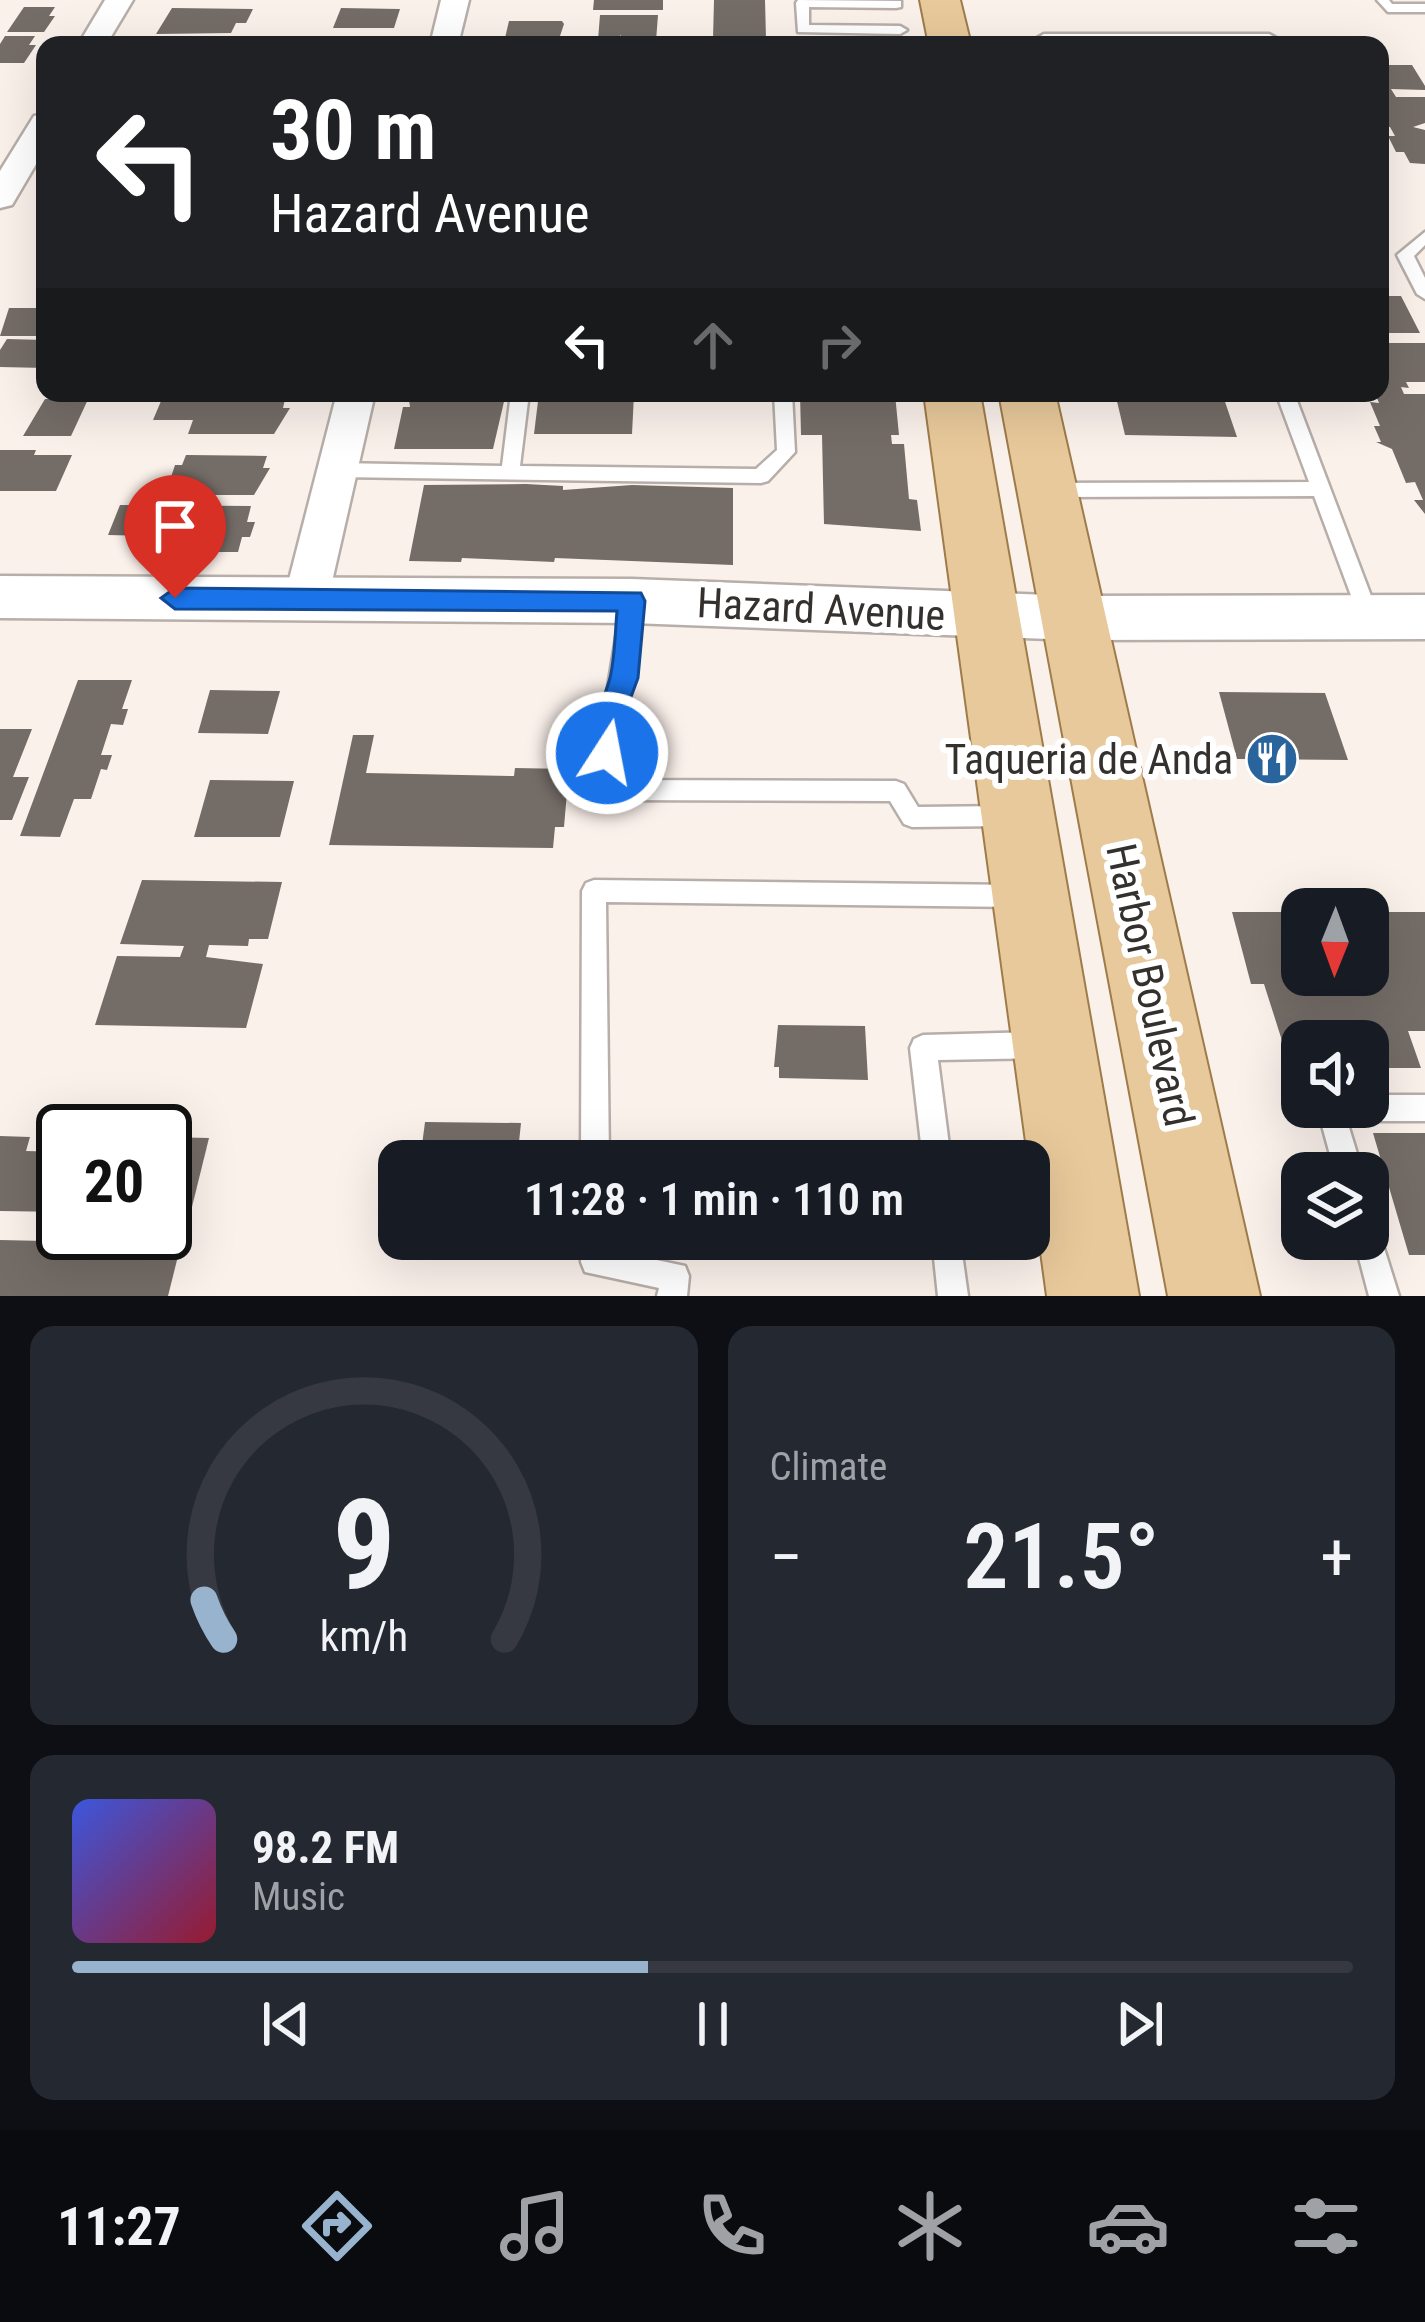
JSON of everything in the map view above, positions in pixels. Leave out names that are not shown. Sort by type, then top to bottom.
[{"type":"main road","points":[[940,0],[948,36]]},
{"type":"main road","points":[[953,402],[1093,1296]]},
{"type":"main road","name":"Harbor Boulevard","points":[[1029,402],[1214,1296]]},
{"type":"street","points":[[97,36],[119,0]]},
{"type":"street","points":[[446,36],[455,0]]},
{"type":"street","points":[[0,197],[36,138]]},
{"type":"street","points":[[306,599],[354,402]]},
{"type":"street","name":"Hazard Avenue","points":[[0,597],[632,601],[989,617],[1425,616]]},
{"type":"lane","points":[[1383,0],[1388,8],[1425,8]]},
{"type":"lane","points":[[802,3],[899,20],[803,29],[802,3]]},
{"type":"lane","points":[[1425,236],[1405,255],[1425,295]]},
{"type":"lane","points":[[510,472],[519,402]]},
{"type":"lane","points":[[337,470],[760,476],[786,452],[783,402]]},
{"type":"lane","points":[[1288,402],[1370,617]]},
{"type":"lane","points":[[1048,490],[1320,489]]},
{"type":"lane","points":[[632,601],[624,678],[610,716],[604,790],[896,791],[912,817],[1018,815]]},
{"type":"lane","points":[[595,1140],[594,891],[1030,896]]},
{"type":"lane","points":[[934,1140],[923,1048],[1054,1045]]},
{"type":"lane","points":[[1343,1152],[1330,1108],[1425,1108]]},
{"type":"lane","points":[[595,1260],[675,1276],[671,1296]]},
{"type":"lane","points":[[949,1260],[953,1296]]},
{"type":"lane","points":[[1374,1260],[1384,1296]]},
{"type":"building","points":[[594,0],[663,0],[663,10],[593,10]]},
{"type":"building","points":[[714,0],[765,0],[766,36],[713,36]]},
{"type":"building","points":[[24,7],[55,7],[49,16],[55,16],[44,32],[7,32]]},
{"type":"building","points":[[172,8],[253,9],[246,23],[236,23],[231,33],[156,34]]},
{"type":"building","points":[[341,8],[400,9],[394,28],[333,28]]},
{"type":"building","points":[[600,15],[658,15],[656,36],[598,36]]},
{"type":"building","points":[[509,21],[564,24],[560,36],[505,36]]},
{"type":"building","points":[[5,36],[35,36],[29,45],[36,45],[24,63],[0,63]]},
{"type":"building","points":[[1389,65],[1412,65],[1425,90],[1391,89],[1396,97],[1425,97],[1425,123],[1413,127],[1425,130],[1425,164],[1410,163],[1404,152],[1396,152],[1390,127]]},
{"type":"building","points":[[1389,296],[1401,296],[1420,333],[1389,333]]},
{"type":"building","points":[[9,308],[36,308],[36,336],[0,336]]},
{"type":"building","points":[[7,339],[36,340],[36,368],[0,367],[0,350]]},
{"type":"building","points":[[1389,343],[1425,343],[1425,382],[1406,382],[1409,388],[1401,387],[1404,394],[1425,394],[1425,514],[1414,500],[1423,500],[1415,482],[1406,483],[1392,449],[1376,442],[1381,442],[1374,426],[1380,426],[1370,402],[1389,402]]},
{"type":"building","points":[[43,402],[87,402],[71,436],[23,436]]},
{"type":"building","points":[[161,402],[284,402],[283,408],[290,408],[274,434],[188,434],[193,420],[153,420]]},
{"type":"building","points":[[409,402],[504,402],[493,449],[394,449],[403,407],[410,407]]},
{"type":"building","points":[[538,402],[634,402],[632,434],[534,434]]},
{"type":"building","points":[[800,402],[896,402],[899,435],[891,435],[892,444],[904,444],[909,499],[917,500],[921,531],[824,524],[822,435],[801,435]]},
{"type":"building","points":[[1117,402],[1225,402],[1237,437],[1125,435]]},
{"type":"building","points":[[0,450],[72,455],[56,491],[0,491]]},
{"type":"building","points":[[186,455],[267,456],[263,468],[270,468],[254,495],[165,495],[175,465],[182,465]]},
{"type":"building","points":[[424,485],[563,486],[563,490],[632,485],[733,488],[733,565],[555,558],[554,562],[409,561]]},
{"type":"building","points":[[120,505],[251,506],[247,522],[255,522],[250,537],[242,537],[238,552],[145,552],[151,536],[108,535]]},
{"type":"building","points":[[78,680],[132,680],[122,709],[128,709],[123,725],[111,724],[101,755],[112,755],[107,770],[101,769],[91,799],[74,799],[60,837],[20,836]]},
{"type":"building","points":[[210,690],[280,691],[268,734],[198,733]]},
{"type":"building","points":[[1219,692],[1325,693],[1348,760],[1237,759]]},
{"type":"building","points":[[0,729],[32,729],[13,777],[29,777],[12,820],[0,820]]},
{"type":"building","points":[[353,735],[374,735],[366,773],[514,776],[515,768],[569,769],[564,827],[555,827],[553,848],[329,845]]},
{"type":"building","points":[[210,780],[294,781],[280,837],[194,837]]},
{"type":"building","points":[[142,880],[282,882],[268,939],[249,939],[248,946],[209,945],[206,957],[263,964],[246,1028],[95,1025],[117,956],[180,957],[184,946],[120,944]]},
{"type":"building","points":[[1232,912],[1281,912],[1281,996],[1389,996],[1389,912],[1425,912],[1425,1031],[1408,1031],[1421,1068],[1389,1068],[1389,1020],[1281,1020],[1281,1037],[1264,984],[1251,984]]},
{"type":"building","points":[[778,1025],[865,1026],[868,1080],[779,1078],[779,1067],[774,1067]]},
{"type":"building","points":[[425,1122],[521,1123],[519,1140],[423,1140]]},
{"type":"building","points":[[1373,1133],[1425,1133],[1425,1255],[1409,1255],[1389,1187],[1389,1152],[1379,1152]]},
{"type":"building","points":[[0,1136],[30,1137],[26,1151],[36,1151],[36,1212],[0,1211]]},
{"type":"building","points":[[192,1138],[209,1138],[192,1207]]},
{"type":"building","points":[[0,1240],[36,1241],[36,1260],[177,1260],[168,1296],[0,1296]]},
{"type":"place","name":"Taqueria de Anda","points":[[1272,759]]},
{"type":"route","points":[[175,598],[632,601],[624,678],[610,716],[607,753]]}]
